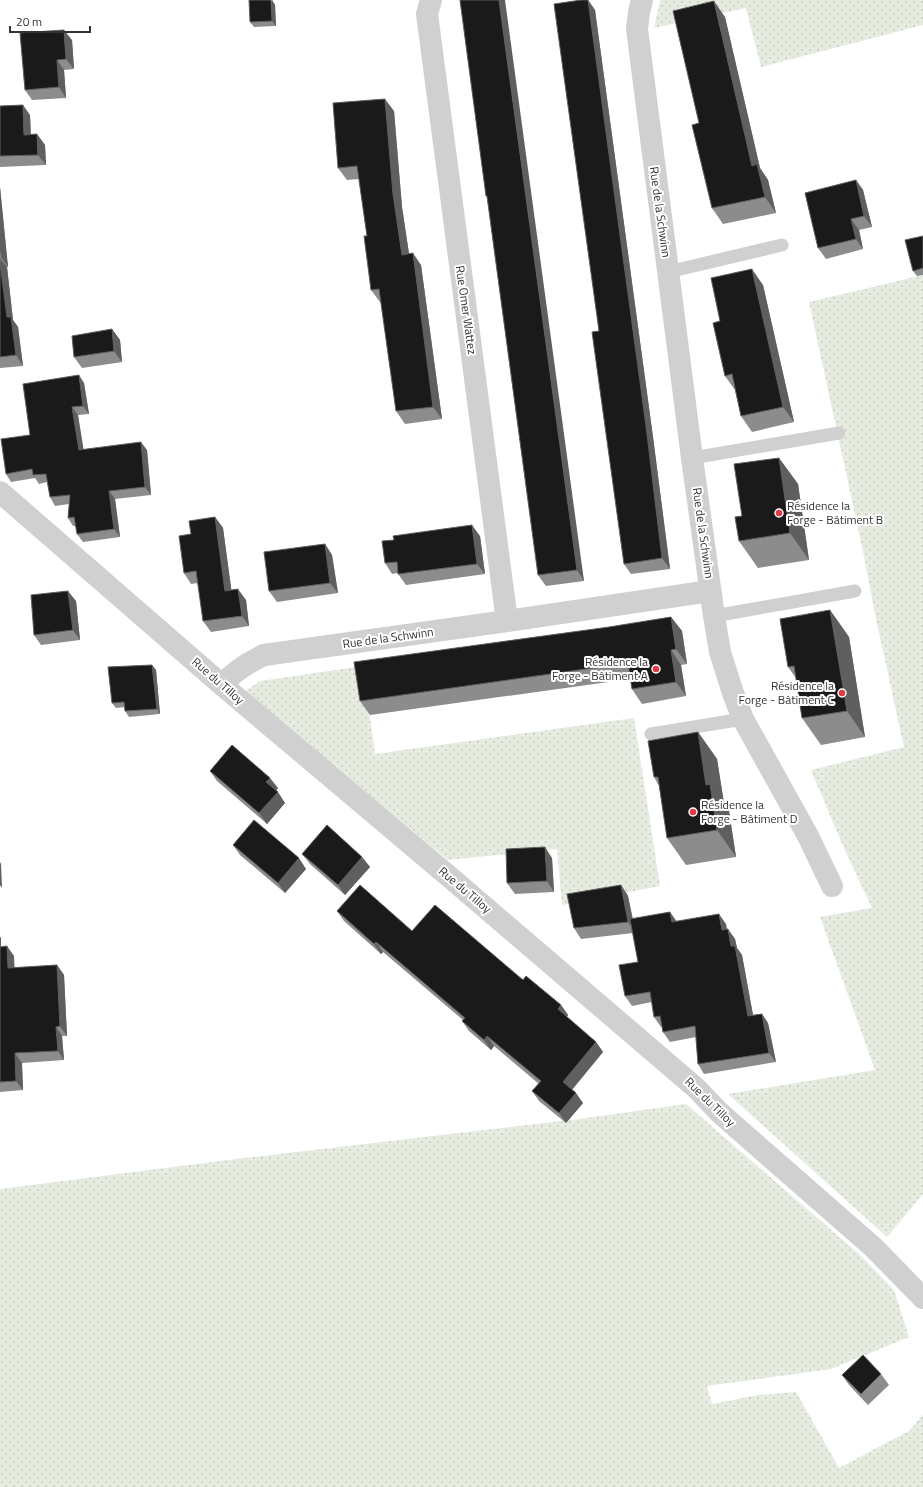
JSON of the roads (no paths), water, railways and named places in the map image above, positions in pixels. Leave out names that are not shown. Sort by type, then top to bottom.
[{"type":"street","name":"Rue Omer Wattez","points":[[431,0],[427,14],[507,622]]},
{"type":"street","name":"Rue de la Schwinn","points":[[222,685],[228,677],[244,664],[264,654],[507,622],[710,591],[637,29],[642,0]]},
{"type":"street","name":"Rue du Tilloy","points":[[0,492],[222,685],[458,884],[696,1088],[720,1113],[873,1247],[923,1298]]},
{"type":"street","points":[[710,591],[720,652],[743,719],[808,836],[832,886]]},
{"type":"lane","points":[[668,272],[782,245]]},
{"type":"lane","points":[[692,458],[839,432]]},
{"type":"lane","points":[[714,616],[855,591]]},
{"type":"lane","points":[[651,734],[743,719]]},
{"type":"place","name":"Résidence la Forge - Bâtiment B","points":[[779,513]]},
{"type":"place","name":"Résidence la Forge - Bâtiment A","points":[[656,669]]},
{"type":"place","name":"Résidence la Forge - Bâtiment C","points":[[842,693]]},
{"type":"place","name":"Résidence la Forge - Bâtiment D","points":[[693,812]]}]
